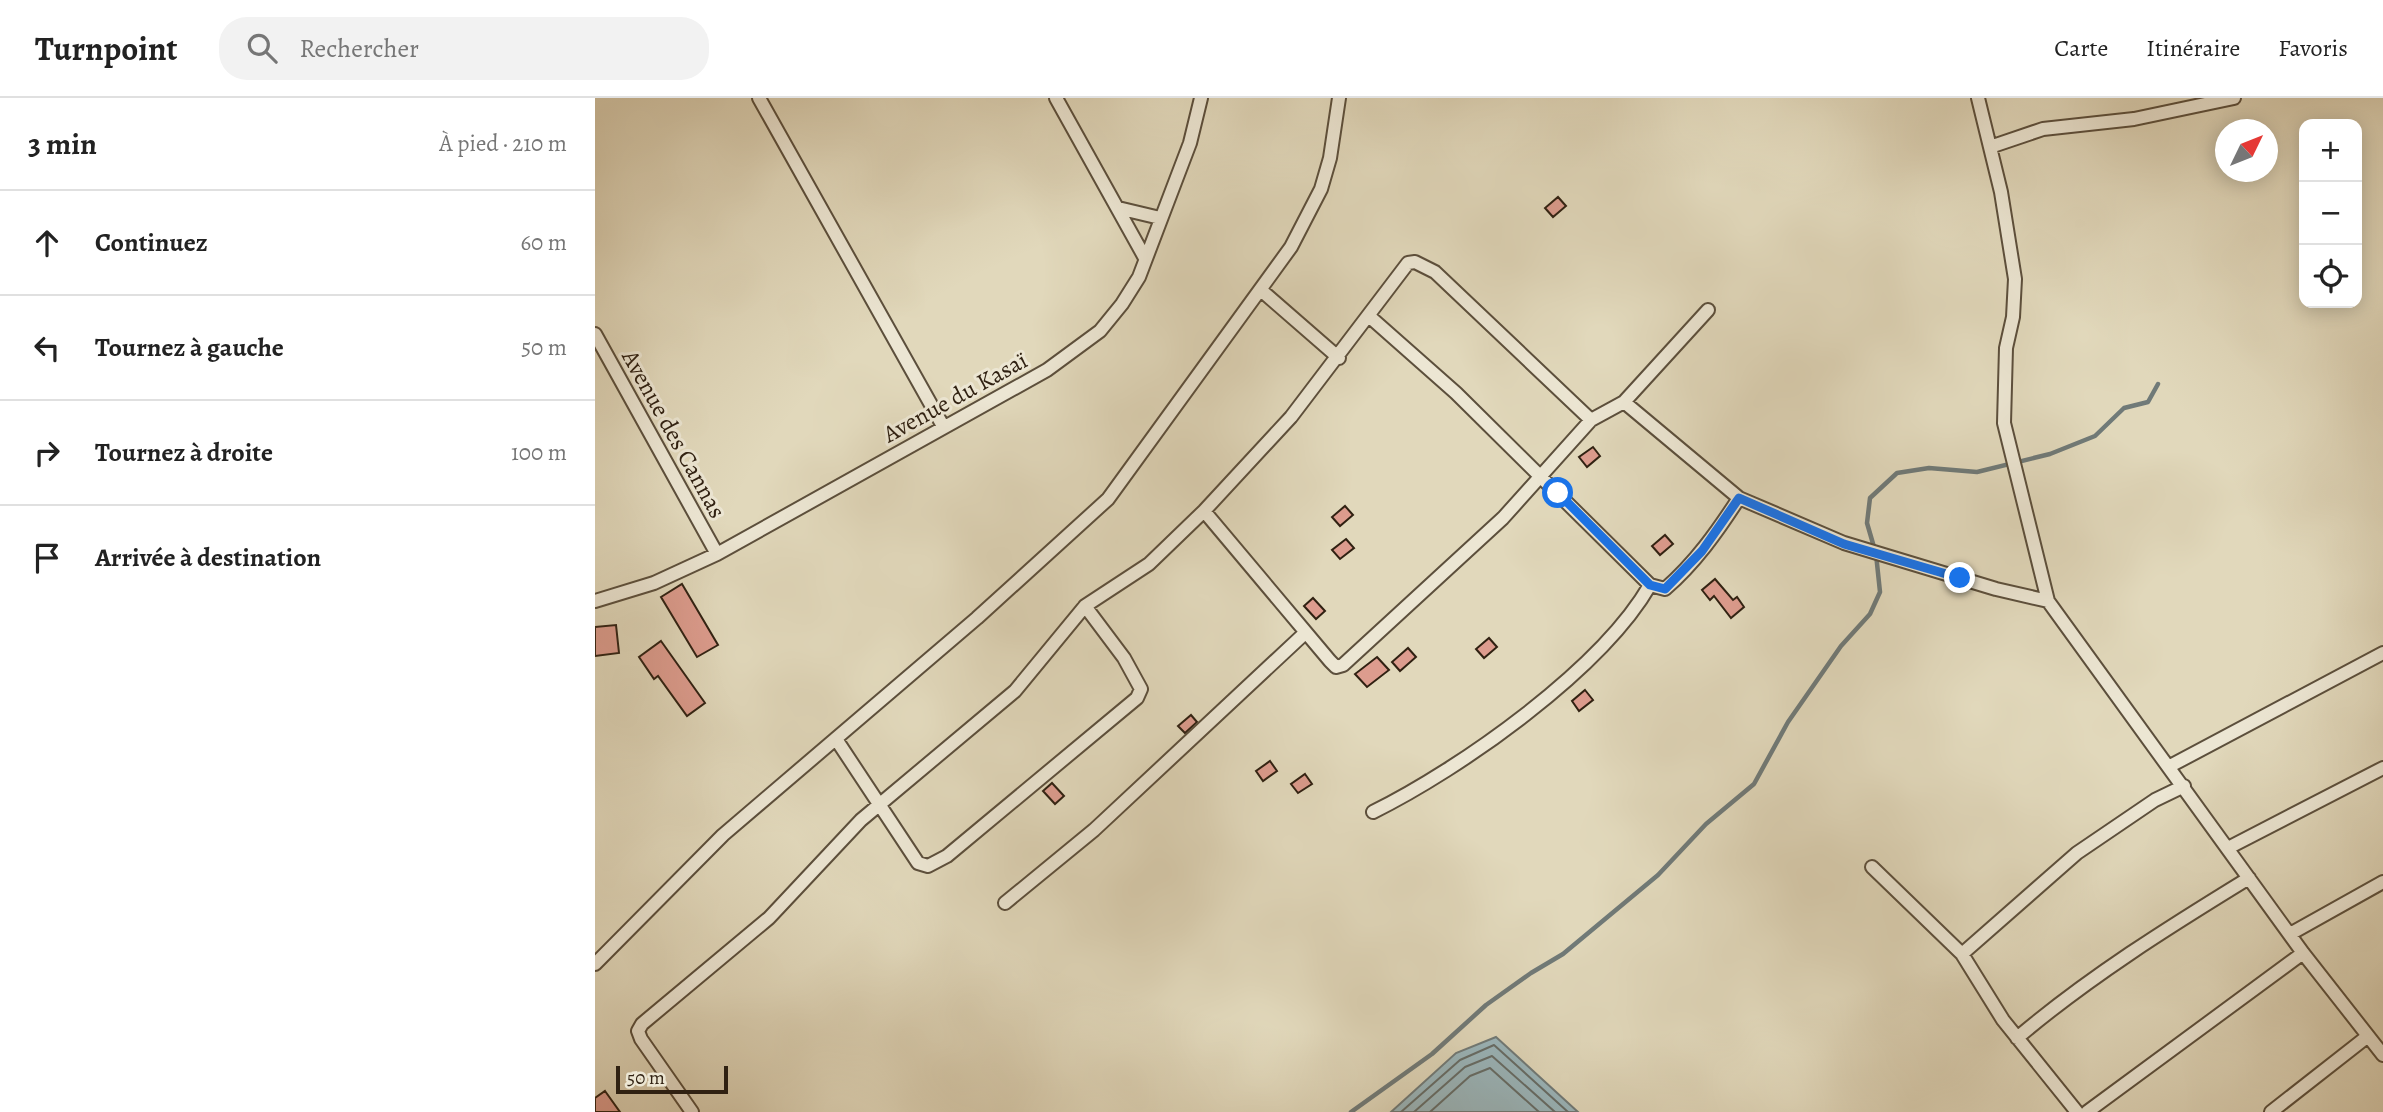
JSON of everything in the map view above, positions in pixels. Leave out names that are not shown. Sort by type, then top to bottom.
[{"type":"street","points":[[759,98],[943,426]]},
{"type":"street","points":[[1056,98],[1145,258]]},
{"type":"street","name":"Avenue du Kasaï","points":[[595,601],[654,583],[717,554],[1047,370],[1100,331],[1139,277],[1190,144],[1201,98]]},
{"type":"street","points":[[595,964],[723,835],[1068,538],[1108,499],[1262,291],[1291,247],[1321,189],[1330,158],[1339,98]]},
{"type":"street","points":[[1978,98],[2012,246],[2015,279],[2013,317],[2007,348],[2004,423],[2048,601],[2303,953],[2383,1055]]},
{"type":"street","points":[[1990,147],[2043,129],[2134,119],[2234,98]]},
{"type":"street","points":[[1118,208],[1160,218]]},
{"type":"street","points":[[692,1112],[641,1039],[638,1031],[642,1024],[769,918],[826,856],[879,805],[1015,691],[1085,606],[1149,564],[1205,511],[1276,434],[1339,358],[1402,269],[1415,262],[1435,272],[1591,420]]},
{"type":"street","points":[[1262,291],[1339,358]]},
{"type":"street","points":[[1205,511],[1305,633],[1336,667],[1343,665],[1503,518],[1591,420],[1624,402],[1708,310]]},
{"type":"street","points":[[1370,317],[1456,393],[1650,585],[1665,589],[1682,573],[1716,534],[1739,498]]},
{"type":"street","name":"Avenue des Cannas","points":[[595,334],[717,554]]},
{"type":"street","points":[[1624,402],[1739,498],[1844,544],[1996,589],[2048,601]]},
{"type":"street","points":[[1373,812],[1448,771],[1547,696],[1602,645],[1640,602],[1650,585]]},
{"type":"street","points":[[836,739],[918,863],[928,866],[957,848],[1137,698],[1141,689],[1125,658],[1085,606]]},
{"type":"street","points":[[1005,903],[1094,830],[1305,633]]},
{"type":"street","points":[[2170,766],[2383,653]]},
{"type":"street","points":[[2228,848],[2383,768]]},
{"type":"street","points":[[1962,954],[2087,846],[2155,800],[2184,786]]},
{"type":"street","points":[[1872,867],[1962,954],[1987,997],[2077,1112]]},
{"type":"street","points":[[2017,1038],[2052,1007],[2116,962],[2249,878]]},
{"type":"street","points":[[2290,934],[2383,882]]},
{"type":"street","points":[[2087,1112],[2303,953]]},
{"type":"street","points":[[2271,1112],[2368,1037]]},
{"type":"water","points":[[1496,1037],[1578,1112],[1391,1112],[1456,1053]]},
{"type":"building","points":[[1558,197],[1566,206],[1553,217],[1545,208]]},
{"type":"building","points":[[1593,447],[1600,456],[1587,467],[1579,457]]},
{"type":"building","points":[[1345,506],[1353,515],[1340,526],[1332,517]]},
{"type":"building","points":[[1665,535],[1673,544],[1660,555],[1652,546]]},
{"type":"building","points":[[1346,539],[1354,548],[1340,559],[1332,550]]},
{"type":"building","points":[[1715,579],[1733,600],[1737,597],[1744,607],[1731,618],[1714,596],[1710,600],[1702,590]]},
{"type":"building","points":[[682,584],[718,645],[697,657],[661,597]]},
{"type":"building","points":[[1313,598],[1325,611],[1316,619],[1304,606]]},
{"type":"building","points":[[616,625],[619,653],[595,656],[595,627]]},
{"type":"building","points":[[1489,638],[1497,647],[1484,658],[1476,649]]},
{"type":"building","points":[[661,641],[705,703],[687,716],[658,676],[654,679],[639,657]]},
{"type":"building","points":[[1408,648],[1416,657],[1400,671],[1392,662]]},
{"type":"building","points":[[1377,657],[1389,670],[1367,687],[1355,674]]},
{"type":"building","points":[[1585,690],[1593,700],[1579,711],[1572,701]]},
{"type":"building","points":[[1191,715],[1197,722],[1185,733],[1178,726]]},
{"type":"building","points":[[1270,761],[1277,771],[1263,781],[1256,771]]},
{"type":"building","points":[[1305,774],[1312,784],[1298,793],[1291,784]]},
{"type":"building","points":[[1052,783],[1064,796],[1055,804],[1043,791]]},
{"type":"building","points":[[605,1091],[620,1112],[595,1112],[595,1098]]},
{"type":"waterway","points":[[1351,1112],[1432,1054],[1486,1005],[1563,954],[1658,875],[1706,824],[1754,784],[1788,722],[1841,646],[1870,614],[1880,592],[1876,554],[1867,523],[1870,498],[1897,473],[1929,468],[1977,472],[2050,454],[2095,436],[2124,408],[2148,402],[2158,384]]},
{"type":"route","points":[[1558,493],[1650,585],[1665,589],[1716,534],[1739,498],[1844,544],[1960,578]]}]
